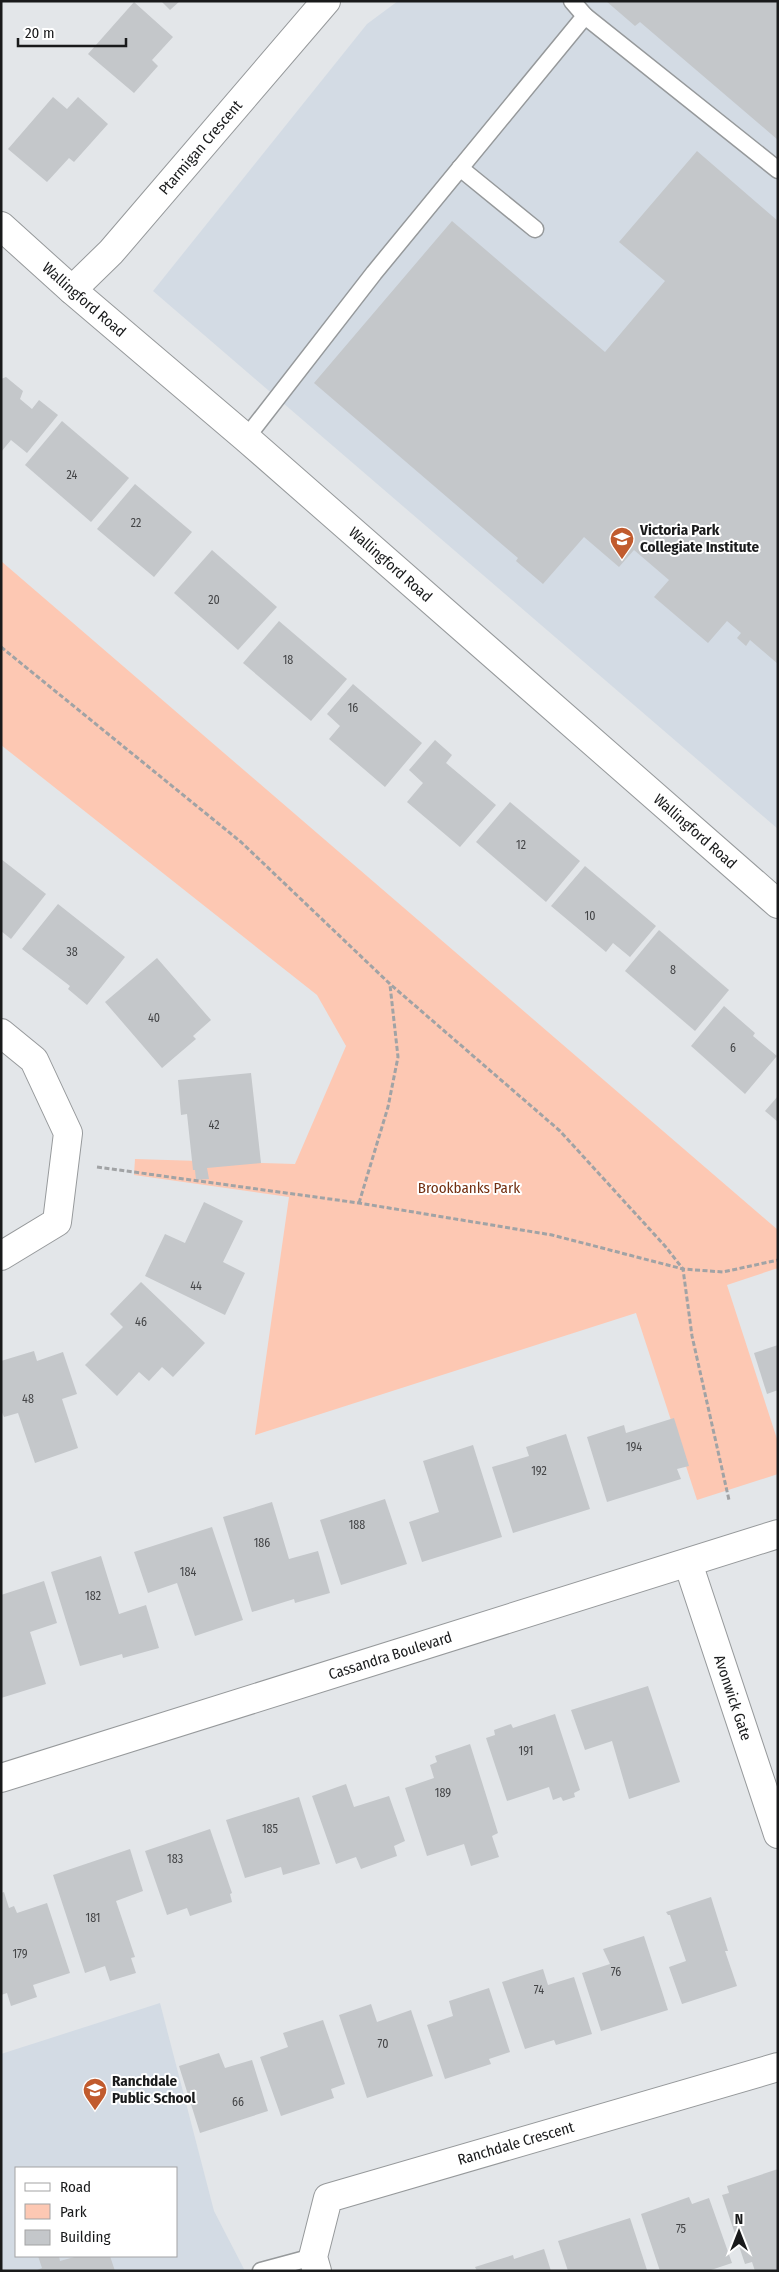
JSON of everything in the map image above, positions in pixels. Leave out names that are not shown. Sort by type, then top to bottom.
[{"type":"street","name":"Ptarmigan Crescent","points":[[72,290],[111,252],[326,1]]},
{"type":"street","name":"Wallingford Road","points":[[1,226],[72,290],[246,438],[778,904]]},
{"type":"street","points":[[1,1033],[34,1060],[68,1134],[57,1222],[1,1256]]},
{"type":"street","name":"Cassandra Boulevard","points":[[1,1778],[778,1534]]},
{"type":"street","name":"Avonwick Gate","points":[[688,1563],[777,1828]]},
{"type":"street","name":"Ranchdale Crescent","points":[[315,2264],[328,2198],[778,2067]]},
{"type":"lane","points":[[572,1],[585,16],[778,170]]},
{"type":"lane","points":[[246,438],[374,273],[585,16]]},
{"type":"lane","points":[[460,168],[535,229]]},
{"type":"lane","points":[[261,2271],[315,2264]]},
{"type":"path","points":[[1,647],[241,842],[390,984],[560,1131],[665,1246],[683,1270],[692,1336],[729,1500]]},
{"type":"path","points":[[359,1203],[388,1107],[398,1057],[390,984]]},
{"type":"path","points":[[64,1162],[359,1203],[552,1236],[683,1270],[723,1272],[778,1260]]},
{"type":"shaded area","name":"Victoria Park Collegiate Institute","points":[[398,1],[778,1],[778,829],[153,291],[367,24]]},
{"type":"shaded area","name":"Ranchdale Public School","points":[[160,2003],[214,2211],[245,2271],[1,2271],[1,2054]]},
{"type":"green space","name":"Brookbanks Park","points":[[1,561],[778,1230],[778,1268],[727,1285],[778,1442],[778,1474],[697,1500],[636,1313],[255,1435],[289,1197],[134,1175],[135,1159],[295,1164],[346,1046],[317,995],[1,745]]},
{"type":"building","points":[[161,1],[180,1],[170,10]]},
{"type":"building","points":[[606,1],[778,1],[778,140],[640,22],[635,26]]},
{"type":"building","points":[[134,2],[173,37],[152,60],[158,66],[134,93],[88,54]]},
{"type":"building","points":[[53,97],[67,109],[78,97],[108,124],[74,162],[69,158],[47,182],[8,149]]},
{"type":"building","points":[[697,151],[778,221],[778,664],[750,640],[746,646],[737,638],[741,633],[727,621],[708,643],[654,597],[669,580],[634,550],[619,567],[584,537],[543,584],[516,561],[518,558],[314,383],[452,221],[605,352],[665,281],[619,242]]},
{"type":"building","points":[[6,377],[23,391],[20,399],[32,409],[39,400],[58,415],[27,453],[11,440],[1,452],[1,379]]},
{"type":"building","points":[[62,421],[129,478],[91,522],[25,465]]},
{"type":"building","points":[[135,484],[192,532],[154,577],[97,529]]},
{"type":"building","points":[[212,550],[277,607],[238,650],[174,593]]},
{"type":"building","points":[[279,621],[347,679],[311,721],[243,663]]},
{"type":"building","points":[[353,684],[422,743],[385,787],[329,739],[340,726],[327,714]]},
{"type":"building","points":[[435,740],[452,755],[446,763],[496,805],[460,847],[407,802],[423,783],[409,770]]},
{"type":"building","points":[[510,802],[580,861],[546,902],[476,842]]},
{"type":"building","points":[[1,859],[46,894],[11,939],[1,931]]},
{"type":"building","points":[[585,866],[656,926],[630,957],[613,943],[606,952],[551,906]]},
{"type":"building","points":[[58,904],[125,957],[87,1005],[68,989],[70,986],[22,949]]},
{"type":"building","points":[[659,930],[729,990],[695,1031],[625,971]]},
{"type":"building","points":[[157,958],[211,1020],[193,1036],[196,1039],[162,1068],[105,1002]]},
{"type":"building","points":[[724,1006],[755,1033],[753,1036],[777,1056],[745,1094],[691,1046]]},
{"type":"building","points":[[251,1073],[261,1163],[207,1168],[209,1179],[196,1180],[195,1170],[193,1170],[187,1114],[181,1115],[178,1080]]},
{"type":"building","points":[[778,1096],[778,1122],[765,1111]]},
{"type":"building","points":[[204,1202],[243,1221],[223,1262],[245,1273],[225,1315],[145,1276],[165,1234],[185,1243]]},
{"type":"building","points":[[141,1282],[205,1343],[173,1377],[162,1367],[149,1381],[139,1372],[117,1396],[85,1365],[123,1327],[110,1314]]},
{"type":"building","points":[[778,1345],[778,1390],[767,1394],[754,1353]]},
{"type":"building","points":[[34,1351],[37,1361],[63,1352],[77,1394],[62,1399],[78,1448],[35,1463],[18,1413],[4,1417],[1,1410],[1,1361]]},
{"type":"building","points":[[674,1418],[689,1466],[677,1469],[681,1479],[607,1502],[587,1437],[624,1425],[626,1433]]},
{"type":"building","points":[[566,1434],[590,1509],[513,1533],[492,1467],[529,1456],[526,1447]]},
{"type":"building","points":[[473,1445],[502,1537],[422,1562],[409,1522],[439,1512],[423,1461]]},
{"type":"building","points":[[385,1499],[407,1564],[341,1585],[320,1520]]},
{"type":"building","points":[[272,1502],[289,1559],[318,1551],[330,1593],[295,1603],[294,1599],[252,1612],[223,1517]]},
{"type":"building","points":[[212,1527],[243,1620],[195,1636],[177,1583],[148,1593],[134,1552]]},
{"type":"building","points":[[101,1556],[119,1614],[146,1605],[159,1648],[123,1658],[122,1654],[80,1666],[51,1572]]},
{"type":"building","points":[[44,1581],[57,1623],[30,1632],[46,1684],[1,1698],[1,1595]]},
{"type":"building","points":[[648,1686],[680,1782],[629,1799],[612,1741],[585,1750],[571,1710]]},
{"type":"building","points":[[555,1714],[580,1790],[574,1793],[575,1797],[563,1801],[561,1797],[553,1800],[549,1787],[507,1801],[486,1738],[495,1735],[494,1730],[511,1724],[513,1728]]},
{"type":"building","points":[[470,1744],[498,1833],[492,1836],[499,1857],[471,1866],[464,1844],[427,1856],[405,1788],[434,1778],[430,1765],[437,1762],[435,1756]]},
{"type":"building","points":[[346,1784],[354,1807],[389,1796],[405,1841],[394,1846],[397,1856],[361,1869],[356,1857],[336,1864],[312,1796]]},
{"type":"building","points":[[299,1797],[320,1864],[283,1875],[281,1867],[245,1878],[226,1820]]},
{"type":"building","points":[[210,1829],[232,1893],[230,1894],[232,1902],[190,1916],[187,1908],[167,1915],[145,1851]]},
{"type":"building","points":[[130,1849],[143,1891],[116,1901],[135,1957],[131,1958],[136,1973],[110,1981],[105,1966],[85,1973],[53,1875]]},
{"type":"building","points":[[4,1892],[9,1908],[14,1906],[17,1913],[47,1903],[70,1973],[33,1985],[37,1997],[11,2006],[7,1993],[1,1995],[1,1893]]},
{"type":"building","points":[[711,1897],[728,1951],[725,1951],[737,1986],[682,2004],[669,1967],[686,1961],[670,1915],[666,1912]]},
{"type":"building","points":[[644,1936],[668,2010],[601,2031],[582,1973],[610,1964],[603,1949]]},
{"type":"building","points":[[543,1969],[548,1985],[574,1977],[592,2034],[556,2045],[554,2040],[525,2049],[502,1982]]},
{"type":"building","points":[[489,1988],[510,2052],[489,2059],[491,2064],[445,2079],[427,2025],[453,2016],[449,2001]]},
{"type":"building","points":[[371,2004],[377,2022],[411,2010],[433,2076],[367,2098],[339,2015]]},
{"type":"building","points":[[323,2020],[345,2084],[331,2089],[334,2098],[281,2116],[260,2057],[288,2047],[283,2033]]},
{"type":"building","points":[[219,2053],[225,2068],[252,2060],[268,2111],[200,2133],[179,2066]]},
{"type":"building","points":[[778,2169],[778,2271],[755,2271],[752,2262],[745,2264],[722,2195],[729,2193],[727,2186]]},
{"type":"building","points":[[689,2197],[692,2204],[709,2198],[732,2263],[708,2271],[660,2271],[641,2214]]},
{"type":"building","points":[[630,2218],[647,2270],[568,2271],[558,2241]]},
{"type":"building","points":[[544,2249],[551,2271],[477,2271],[475,2267],[513,2255],[514,2259]]},
{"type":"building","points":[[38,2257],[59,2257],[60,2261],[74,2257],[110,2257],[115,2271],[35,2271],[42,2268]]},
{"type":"place","name":"Victoria Park Collegiate Institute","points":[[622,560]]},
{"type":"place","name":"Ranchdale Public School","points":[[95,2111]]}]
